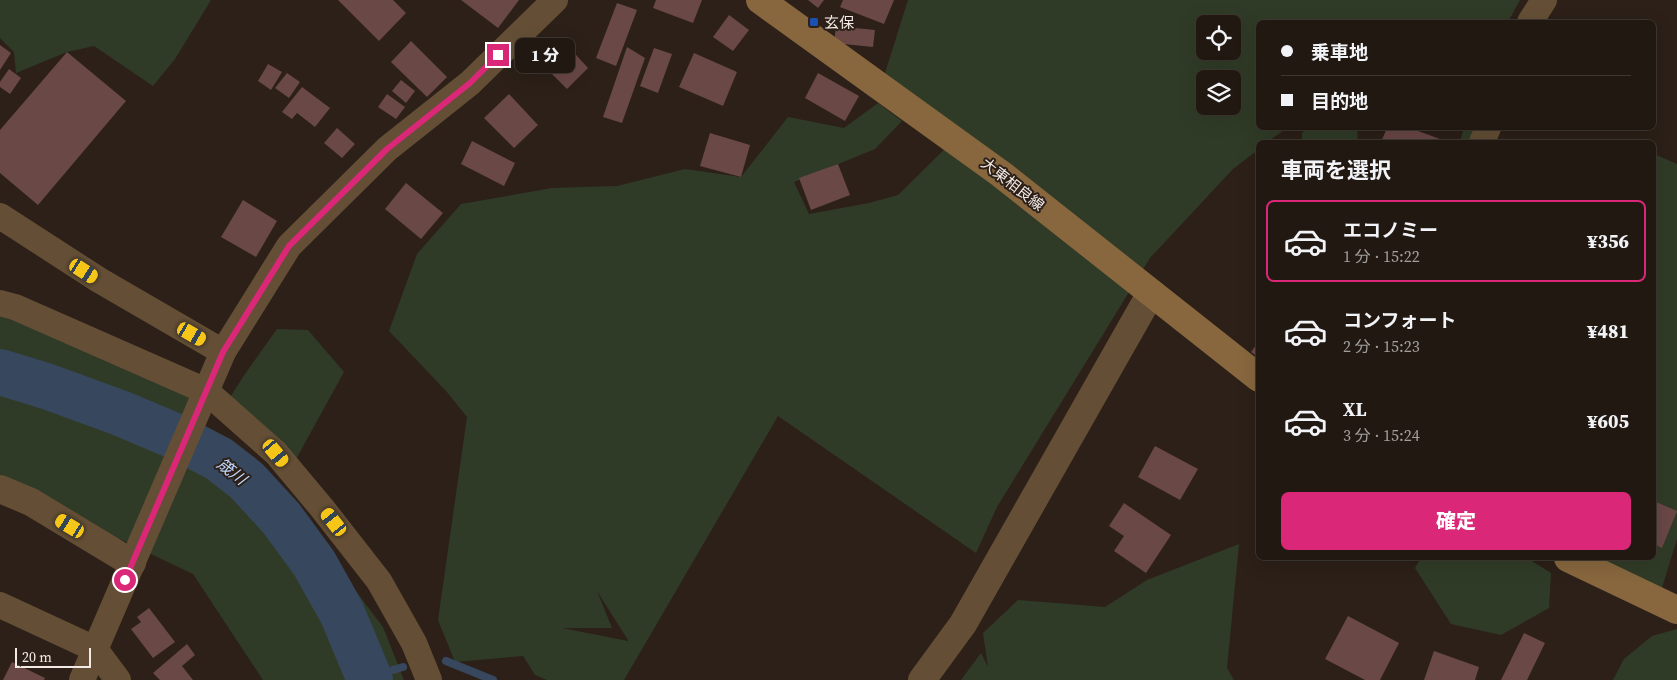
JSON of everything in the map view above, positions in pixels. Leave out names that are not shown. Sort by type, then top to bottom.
[{"type":"main road","name":"大東相良線","points":[[760,0],[1001,174],[1256,376]]},
{"type":"main road","points":[[1572,560],[1677,610]]},
{"type":"street","points":[[82,680],[223,352],[289,246],[387,149],[470,83],[554,0]]},
{"type":"street","points":[[1531,20],[1544,0]]},
{"type":"street","points":[[0,216],[100,280],[223,352]]},
{"type":"street","points":[[922,680],[963,624],[1151,293]]},
{"type":"street","points":[[0,303],[15,307],[202,400],[276,453],[379,581],[414,643],[428,680]]},
{"type":"street","points":[[0,489],[31,502],[134,558]]},
{"type":"street","points":[[0,605],[95,649],[118,680]]},
{"type":"green space","points":[[0,0],[211,0],[175,59],[153,86],[94,46],[67,52],[16,73],[14,52],[0,38]]},
{"type":"green space","points":[[908,0],[1520,0],[1509,20],[1256,20],[1256,130],[1284,130],[1270,140],[1256,140],[1256,151],[1233,169],[1150,258],[997,507],[976,553],[778,416],[624,680],[547,680],[535,675],[523,656],[455,662],[438,620],[467,417],[446,391],[389,331],[417,254],[461,204],[552,188],[617,186],[685,169],[741,177],[788,117],[844,128],[878,103],[902,121],[875,149],[794,182],[809,214],[869,203],[898,195],[959,135],[885,73]],"holes":[[[597,591],[628,641],[562,628],[612,628]]]},
{"type":"green space","points":[[1305,130],[1357,130],[1358,140],[1302,140],[1302,133]]},
{"type":"green space","points":[[1461,130],[1476,130],[1472,140],[1461,140],[1463,131]]},
{"type":"green space","points":[[1656,155],[1677,164],[1677,539],[1661,591],[1602,560],[1656,560]]},
{"type":"green space","points":[[0,294],[191,395],[178,429],[0,373]]},
{"type":"green space","points":[[277,329],[308,330],[344,372],[290,470],[227,402]]},
{"type":"green space","points":[[0,375],[256,459],[383,627],[404,680],[263,680],[193,574],[0,482]]},
{"type":"green space","points":[[1239,544],[1227,668],[1234,680],[961,680],[981,653],[988,667],[983,633],[1018,600],[1105,607],[1147,580]]},
{"type":"green space","points":[[1420,560],[1530,560],[1551,573],[1549,608],[1501,635],[1451,624],[1415,568]]},
{"type":"green space","points":[[1677,629],[1677,680],[1613,680],[1624,659],[1652,636]]},
{"type":"building","points":[[338,0],[393,0],[406,13],[379,41]]},
{"type":"building","points":[[461,0],[519,0],[498,28]]},
{"type":"building","points":[[656,0],[702,0],[693,23],[653,8]]},
{"type":"building","points":[[808,0],[824,0],[818,8]]},
{"type":"building","points":[[843,0],[894,0],[884,24],[840,7]]},
{"type":"building","points":[[617,3],[637,10],[616,66],[596,58]]},
{"type":"building","points":[[729,15],[749,30],[733,51],[713,37]]},
{"type":"building","points":[[836,26],[875,30],[873,47],[834,43]]},
{"type":"building","points":[[411,41],[447,77],[427,97],[391,62]]},
{"type":"building","points":[[0,45],[11,53],[0,70]]},
{"type":"building","points":[[567,45],[588,68],[567,89],[545,67]]},
{"type":"building","points":[[627,47],[645,58],[622,123],[603,117]]},
{"type":"building","points":[[654,48],[672,54],[658,93],[640,86]]},
{"type":"building","points":[[67,52],[126,101],[38,205],[0,173],[0,130]]},
{"type":"building","points":[[694,53],[737,72],[723,106],[679,87]]},
{"type":"building","points":[[268,64],[282,72],[271,90],[258,81]]},
{"type":"building","points":[[9,69],[21,78],[10,94],[0,87],[0,82]]},
{"type":"building","points":[[287,73],[300,82],[289,98],[275,88]]},
{"type":"building","points":[[818,73],[859,96],[845,121],[805,98]]},
{"type":"building","points":[[401,80],[415,91],[406,103],[392,91]]},
{"type":"building","points":[[302,87],[330,108],[315,127],[297,113],[292,119],[282,112]]},
{"type":"building","points":[[387,94],[405,107],[396,119],[378,107]]},
{"type":"building","points":[[509,94],[538,125],[514,148],[484,118]]},
{"type":"building","points":[[337,128],[355,144],[342,158],[324,143]]},
{"type":"building","points":[[1386,130],[1415,130],[1443,140],[1382,140]]},
{"type":"building","points":[[710,133],[750,145],[741,177],[700,166]]},
{"type":"building","points":[[472,141],[515,163],[504,186],[461,164]]},
{"type":"building","points":[[838,164],[850,195],[811,210],[799,178]]},
{"type":"building","points":[[406,183],[443,213],[421,239],[385,209]]},
{"type":"building","points":[[243,200],[277,221],[256,257],[221,237]]},
{"type":"building","points":[[1256,345],[1256,356],[1251,352]]},
{"type":"building","points":[[1155,446],[1198,469],[1180,500],[1138,477]]},
{"type":"building","points":[[1656,502],[1677,511],[1662,548],[1656,545]]},
{"type":"building","points":[[1124,503],[1171,535],[1146,573],[1114,551],[1124,536],[1109,526]]},
{"type":"building","points":[[149,608],[175,642],[153,658],[131,629],[141,622],[137,617]]},
{"type":"building","points":[[1348,616],[1399,643],[1380,680],[1365,680],[1325,659]]},
{"type":"building","points":[[1524,633],[1545,643],[1527,680],[1501,680]]},
{"type":"building","points":[[187,644],[195,655],[182,666],[193,680],[160,680],[153,673]]},
{"type":"building","points":[[1434,651],[1479,667],[1475,680],[1424,680]]},
{"type":"building","points":[[12,662],[45,678],[44,680],[3,680]]},
{"type":"waterway","name":"筬川","points":[[0,372],[46,386],[120,413],[177,437],[219,459],[247,481],[281,518],[314,563],[342,613],[370,680]]},
{"type":"waterway","points":[[446,661],[493,680]]},
{"type":"waterway","points":[[369,677],[403,667]]},
{"type":"place","name":"玄保","points":[[814,22]]},
{"type":"route","points":[[125,580],[223,352],[289,246],[387,149],[470,83],[498,55]]}]
